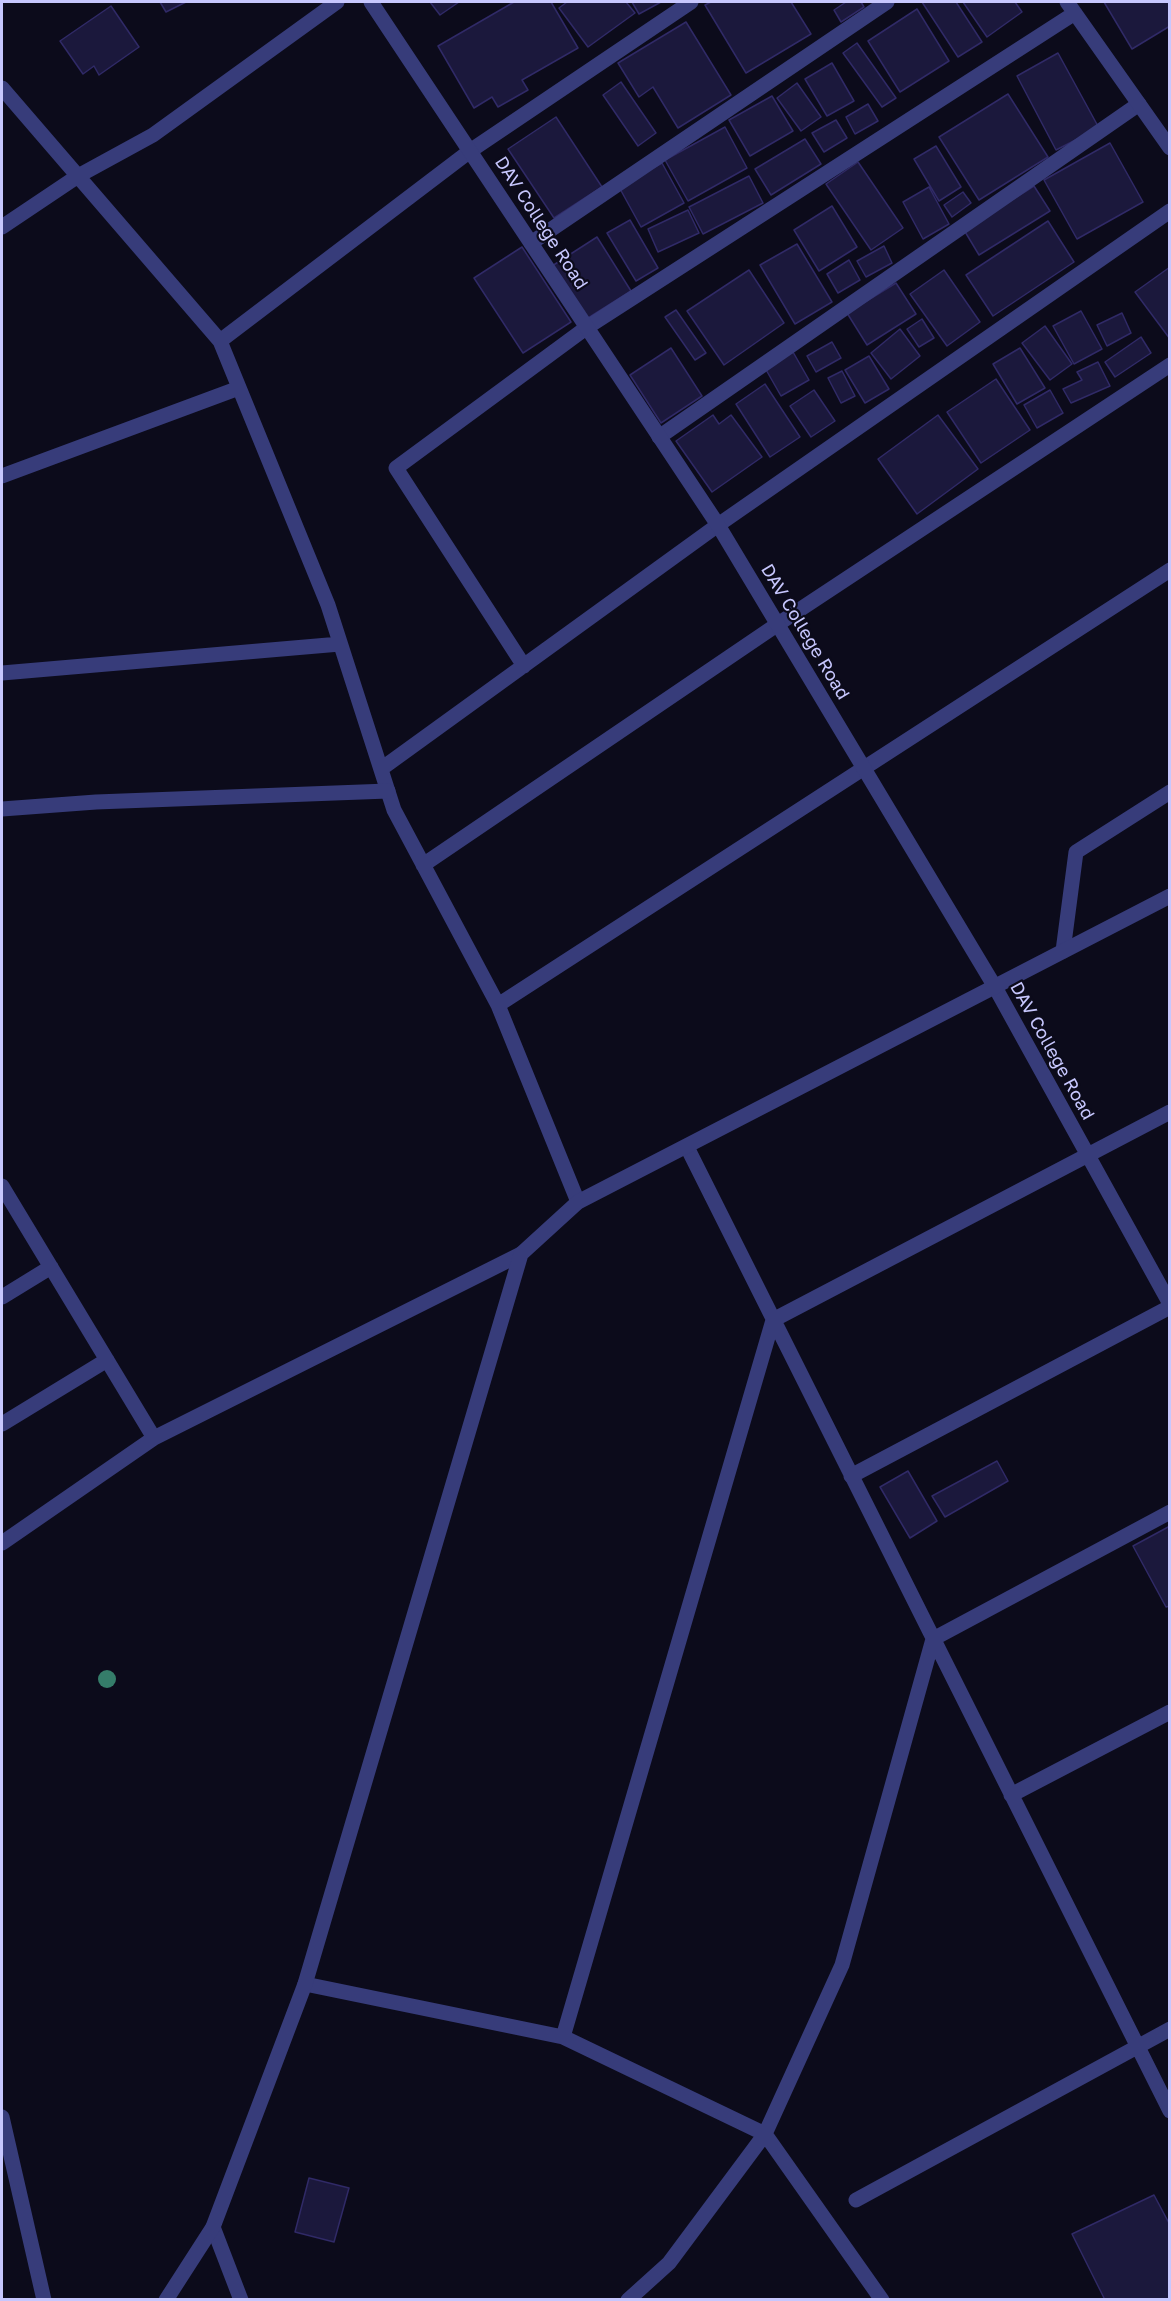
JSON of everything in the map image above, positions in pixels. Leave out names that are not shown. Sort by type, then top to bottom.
[{"type":"street","points":[[2,227],[78,176],[153,135],[338,2]]},
{"type":"street","name":"DAV College Road","points":[[371,2],[718,525],[994,987],[1170,1306]]},
{"type":"street","points":[[220,341],[470,151],[691,2]]},
{"type":"street","points":[[531,243],[887,2]]},
{"type":"street","points":[[524,666],[396,468],[586,328],[1071,7],[1170,148]]},
{"type":"street","points":[[2,88],[220,341],[328,606],[394,810],[498,1005],[578,1202]]},
{"type":"street","points":[[659,437],[1139,104]]},
{"type":"street","points":[[381,769],[718,525],[1170,211]]},
{"type":"street","points":[[423,865],[778,624],[1170,365]]},
{"type":"street","points":[[2,476],[239,388]]},
{"type":"street","points":[[498,1005],[1170,570]]},
{"type":"street","points":[[2,673],[340,644]]},
{"type":"street","points":[[2,809],[96,802],[388,791]]},
{"type":"street","points":[[1063,951],[1076,852],[1170,792]]},
{"type":"street","points":[[2,1543],[154,1438],[521,1254],[578,1202],[1170,896]]},
{"type":"street","points":[[563,2037],[773,1320],[1170,1112]]},
{"type":"street","points":[[687,1147],[1170,2111]]},
{"type":"street","points":[[2,1186],[154,1438]]},
{"type":"street","points":[[168,2299],[213,2227],[305,1984],[521,1254]]},
{"type":"street","points":[[2,1297],[51,1267]]},
{"type":"street","points":[[851,1476],[1170,1306]]},
{"type":"street","points":[[2,1424],[107,1360]]},
{"type":"street","points":[[628,2300],[669,2264],[765,2134],[842,1965],[933,1640],[1170,1512]]},
{"type":"street","points":[[1011,1795],[1170,1712]]},
{"type":"street","points":[[305,1984],[563,2037],[765,2134],[882,2300]]},
{"type":"street","points":[[856,2200],[1170,2029]]},
{"type":"street","points":[[2,2117],[45,2300]]},
{"type":"street","points":[[213,2227],[241,2300]]},
{"type":"building","points":[[160,2],[186,2],[166,12]]},
{"type":"building","points":[[430,2],[459,2],[440,15]]},
{"type":"building","points":[[514,2],[551,2],[578,48],[522,80],[528,90],[498,107],[492,97],[474,108],[438,46]]},
{"type":"building","points":[[567,2],[626,2],[635,13],[588,47],[559,8]]},
{"type":"building","points":[[632,2],[661,2],[639,14]]},
{"type":"building","points":[[711,2],[791,2],[811,34],[746,73],[705,5]]},
{"type":"building","points":[[846,2],[861,2],[864,7],[841,22],[834,10]]},
{"type":"building","points":[[922,2],[956,2],[982,42],[958,57]]},
{"type":"building","points":[[963,2],[1015,2],[1022,12],[987,37]]},
{"type":"building","points":[[1104,2],[1170,2],[1170,26],[1132,49]]},
{"type":"building","points":[[111,6],[139,47],[99,75],[94,66],[83,74],[60,41]]},
{"type":"building","points":[[917,9],[949,61],[900,92],[868,41]]},
{"type":"building","points":[[686,22],[731,95],[678,128],[653,87],[639,97],[618,63]]},
{"type":"building","points":[[857,43],[896,98],[882,107],[843,53]]},
{"type":"building","points":[[1058,53],[1099,128],[1056,150],[1017,76]]},
{"type":"building","points":[[832,63],[854,101],[827,116],[805,79]]},
{"type":"building","points":[[621,82],[656,133],[638,146],[603,95]]},
{"type":"building","points":[[797,83],[821,117],[801,131],[777,98]]},
{"type":"building","points":[[1008,94],[1048,157],[979,200],[939,137]]},
{"type":"building","points":[[772,96],[793,131],[750,156],[729,120]]},
{"type":"building","points":[[868,104],[878,121],[855,134],[846,117]]},
{"type":"building","points":[[556,117],[602,187],[554,218],[508,149]]},
{"type":"building","points":[[836,120],[847,138],[824,152],[812,133]]},
{"type":"building","points":[[725,127],[747,168],[688,201],[665,160]]},
{"type":"building","points":[[805,139],[821,164],[771,195],[755,169]]},
{"type":"building","points":[[1110,143],[1143,202],[1077,239],[1044,180]]},
{"type":"building","points":[[936,146],[961,187],[939,201],[914,159]]},
{"type":"building","points":[[858,162],[903,228],[871,250],[826,184]]},
{"type":"building","points":[[662,163],[684,203],[641,227],[619,187]]},
{"type":"building","points":[[749,176],[763,203],[703,234],[689,207]]},
{"type":"building","points":[[1034,186],[1050,211],[979,255],[964,230]]},
{"type":"building","points":[[929,187],[949,224],[923,239],[903,202]]},
{"type":"building","points":[[963,192],[971,203],[952,217],[944,205]]},
{"type":"building","points":[[832,206],[857,247],[819,271],[794,230]]},
{"type":"building","points":[[688,210],[699,233],[658,252],[648,229]]},
{"type":"building","points":[[630,220],[658,268],[636,281],[607,233]]},
{"type":"building","points":[[1048,221],[1074,262],[993,316],[966,275]]},
{"type":"building","points":[[597,237],[631,291],[585,320],[552,266]]},
{"type":"building","points":[[797,244],[832,302],[795,324],[760,265]]},
{"type":"building","points":[[884,246],[892,263],[866,277],[857,261]]},
{"type":"building","points":[[522,247],[571,322],[523,353],[474,278]]},
{"type":"building","points":[[849,260],[860,280],[838,293],[827,274]]},
{"type":"building","points":[[1170,267],[1170,339],[1135,292]]},
{"type":"building","points":[[749,270],[784,323],[724,365],[687,311]]},
{"type":"building","points":[[944,270],[980,322],[947,346],[910,294]]},
{"type":"building","points":[[896,283],[916,314],[867,345],[847,313]]},
{"type":"building","points":[[676,310],[706,353],[695,360],[665,317]]},
{"type":"building","points":[[1081,311],[1102,349],[1074,364],[1053,326]]},
{"type":"building","points":[[1122,313],[1131,333],[1107,346],[1097,325]]},
{"type":"building","points":[[922,319],[934,338],[919,347],[907,329]]},
{"type":"building","points":[[1045,326],[1072,364],[1050,380],[1022,343]]},
{"type":"building","points":[[900,329],[920,356],[891,379],[871,353]]},
{"type":"building","points":[[1141,337],[1151,353],[1115,377],[1105,362]]},
{"type":"building","points":[[832,342],[841,358],[816,372],[807,356]]},
{"type":"building","points":[[671,348],[702,396],[661,423],[630,375]]},
{"type":"building","points":[[1020,348],[1045,388],[1017,404],[993,364]]},
{"type":"building","points":[[793,352],[809,380],[781,396],[765,368]]},
{"type":"building","points":[[869,356],[889,389],[865,403],[845,370]]},
{"type":"building","points":[[1098,362],[1110,386],[1071,403],[1063,389],[1082,380],[1077,372]]},
{"type":"building","points":[[842,371],[855,396],[841,403],[828,378]]},
{"type":"building","points":[[996,379],[1030,430],[981,463],[947,412]]},
{"type":"building","points":[[765,384],[800,437],[770,457],[736,404]]},
{"type":"building","points":[[814,390],[835,421],[811,437],[790,406]]},
{"type":"building","points":[[1050,390],[1063,413],[1037,428],[1024,405]]},
{"type":"building","points":[[713,415],[719,424],[731,415],[762,457],[712,492],[676,441]]},
{"type":"building","points":[[938,415],[978,469],[917,514],[878,459]]},
{"type":"building","points":[[997,1461],[1008,1481],[945,1517],[932,1496]]},
{"type":"building","points":[[908,1471],[937,1521],[910,1538],[880,1487]]},
{"type":"building","points":[[1170,1526],[1170,1606],[1166,1607],[1133,1546]]},
{"type":"building","points":[[309,2178],[349,2188],[334,2242],[295,2232]]},
{"type":"building","points":[[1154,2195],[1170,2225],[1170,2300],[1105,2300],[1072,2234]]}]
